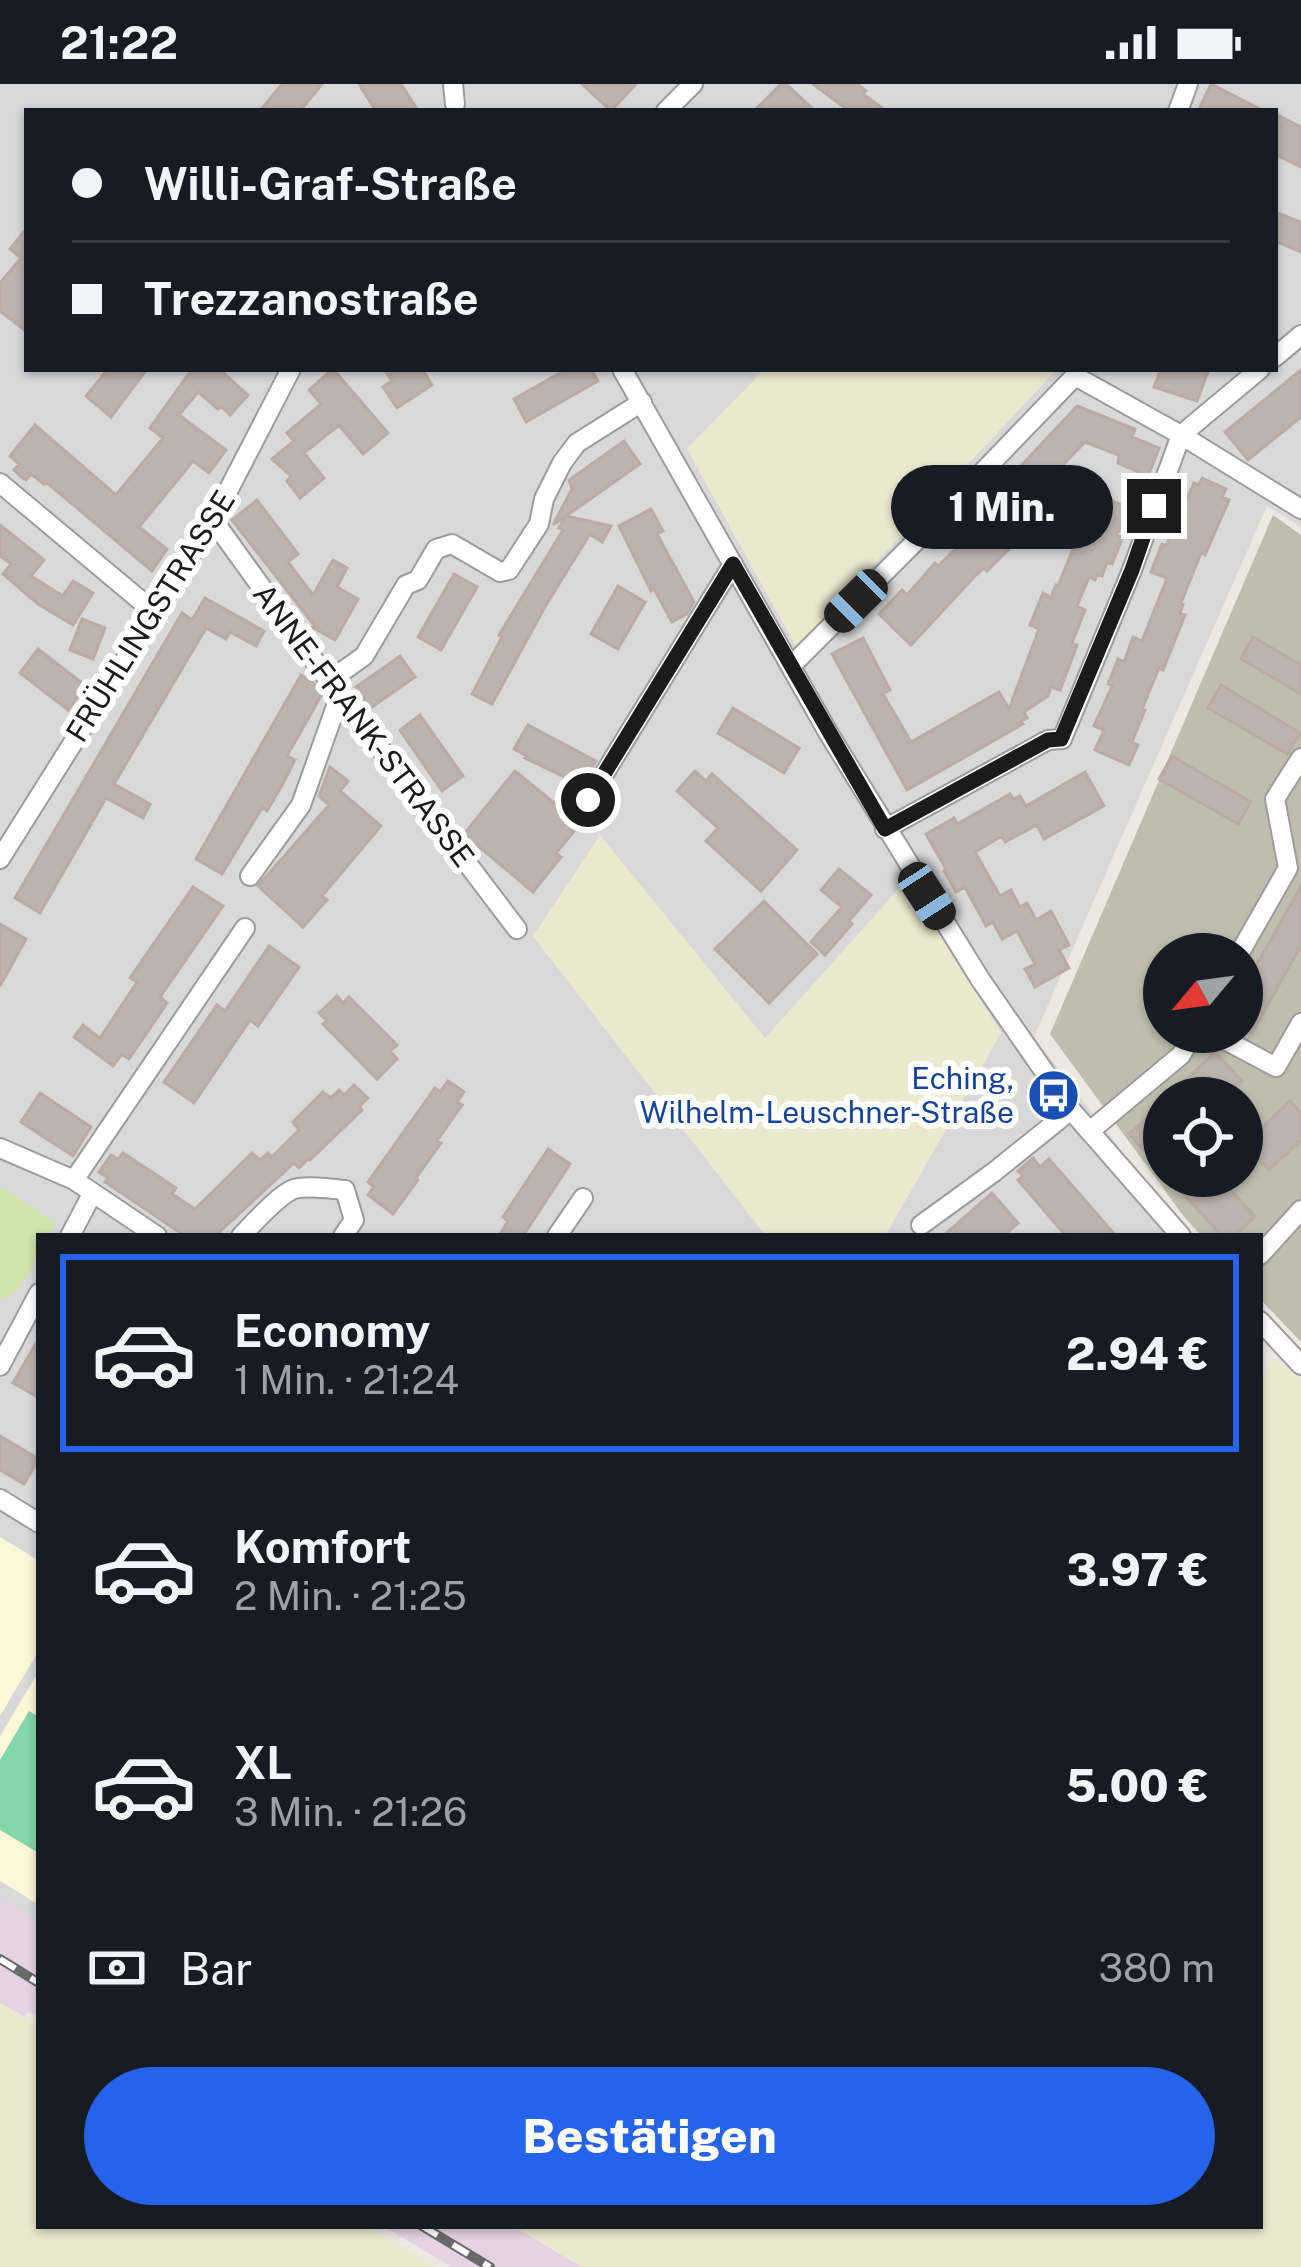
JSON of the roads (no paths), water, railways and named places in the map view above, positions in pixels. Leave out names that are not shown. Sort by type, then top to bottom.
[{"type":"street","points":[[669,108],[693,84]]},
{"type":"street","points":[[1278,354],[1301,335]]},
{"type":"street","name":"FRÜHLINGSTRASSE","points":[[0,859],[212,520],[289,372]]},
{"type":"street","points":[[624,372],[885,829],[980,979],[1071,1110],[1177,1233]]},
{"type":"street","points":[[791,666],[1076,372],[1301,509]]},
{"type":"street","points":[[885,829],[1048,740],[1061,739],[1132,570],[1181,435],[1257,372]]},
{"type":"street","points":[[250,876],[301,805],[335,688],[364,656],[406,585],[418,580],[436,549],[452,544],[500,572],[508,570],[539,524],[544,499],[577,443],[642,402]]},
{"type":"street","points":[[0,484],[154,611]]},
{"type":"street","name":"ANNE-FRANK-STRASSE","points":[[212,520],[517,929]]},
{"type":"street","points":[[588,800],[733,564]]},
{"type":"street","points":[[1251,933],[1288,868],[1275,799],[1301,758]]},
{"type":"street","points":[[74,1180],[245,928]]},
{"type":"street","points":[[1250,1053],[1276,1067],[1301,1023]]},
{"type":"street","points":[[1090,1131],[1181,1053]]},
{"type":"street","points":[[921,1225],[1071,1110]]},
{"type":"street","points":[[0,1148],[74,1180],[152,1233]]},
{"type":"street","points":[[244,1233],[294,1189],[312,1189],[345,1190],[354,1220],[346,1233]]},
{"type":"street","points":[[72,1233],[92,1194]]},
{"type":"street","points":[[559,1233],[583,1198]]},
{"type":"street","points":[[1263,1252],[1301,1210]]},
{"type":"street","points":[[0,1366],[36,1299]]},
{"type":"street","points":[[1263,1325],[1301,1364]]},
{"type":"street","points":[[0,1499],[36,1520]]},
{"type":"railway","points":[[0,1959],[36,1981]]},
{"type":"railway","points":[[427,2229],[490,2267]]},
{"type":"place","name":"Eching, Wilhelm-Leuschner-Straße","points":[[1053,1095]]}]
